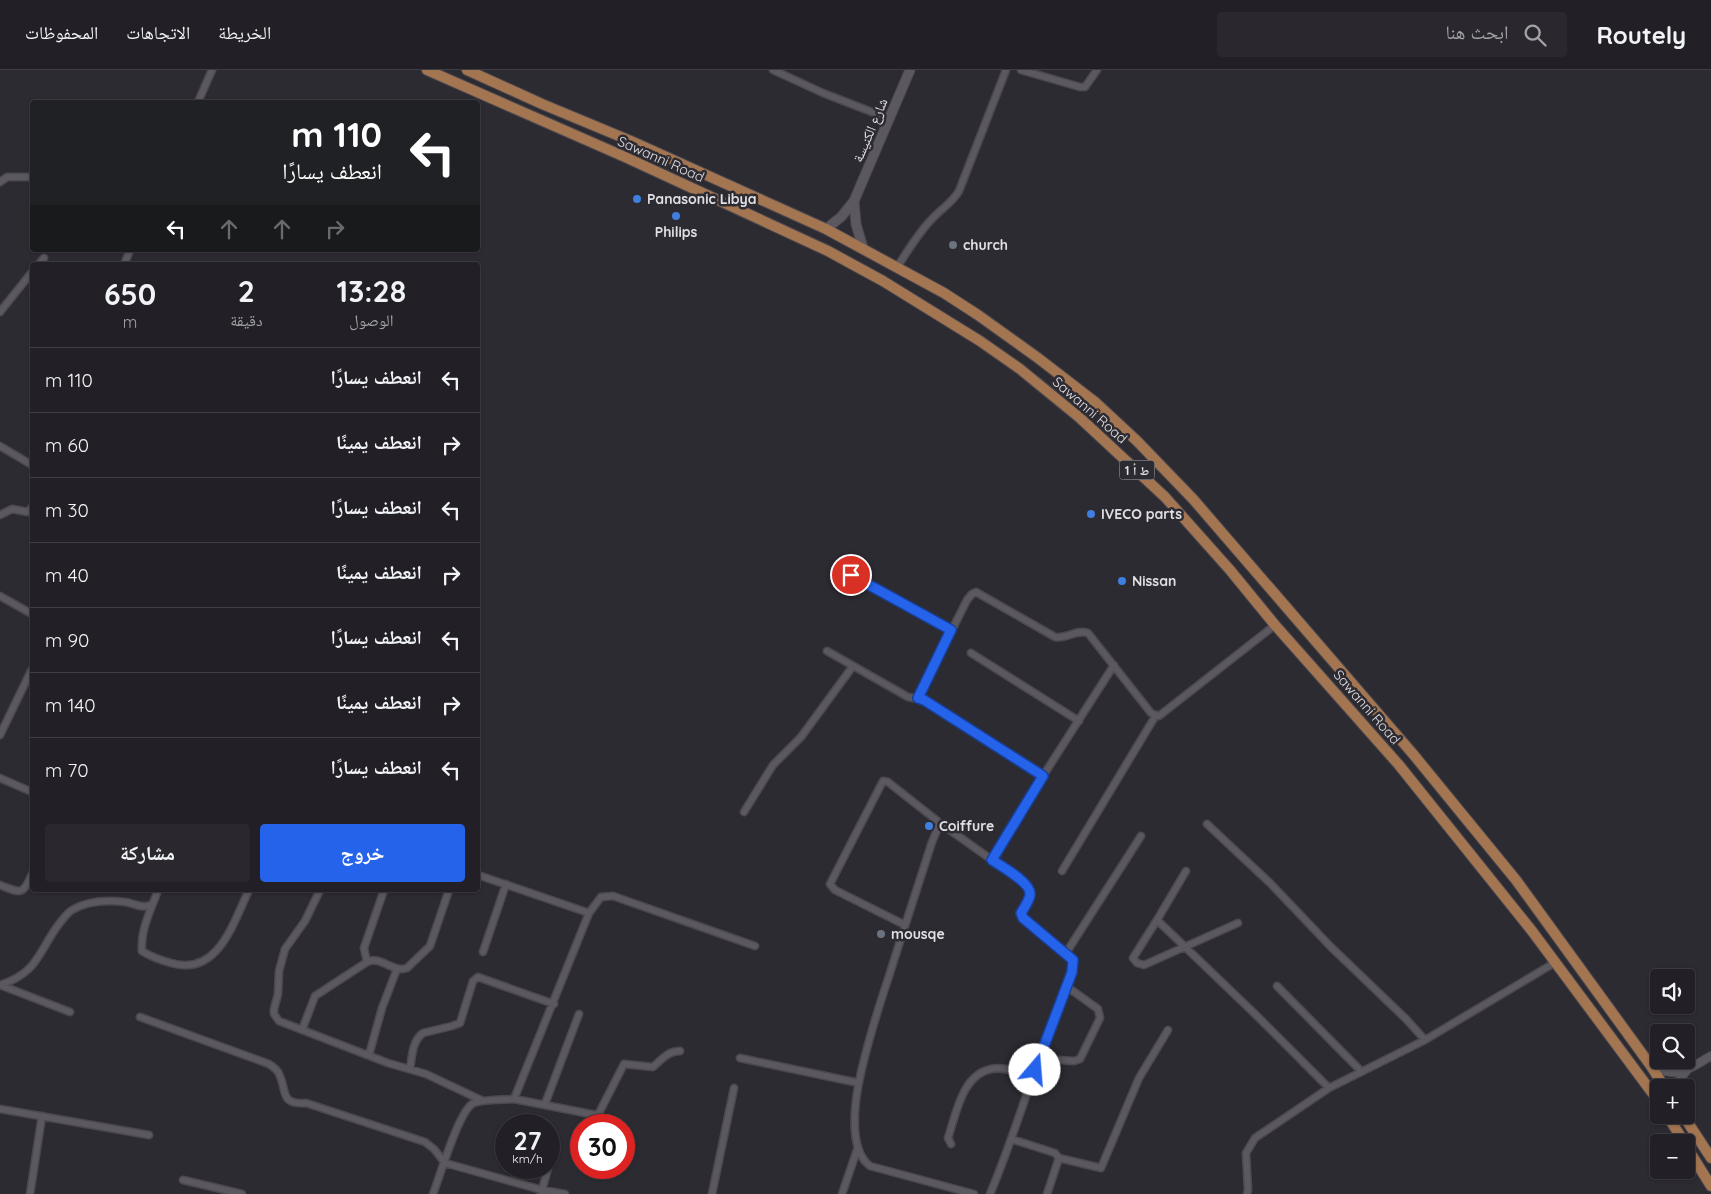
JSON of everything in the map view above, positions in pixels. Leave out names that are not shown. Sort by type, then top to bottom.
[{"type":"highway","name":"Sawanni Road","points":[[427,70],[625,157],[828,251],[883,280],[966,331],[1020,369],[1080,418],[1165,497],[1399,765],[1556,962],[1650,1090]]},
{"type":"highway","name":"Sawanni Road","points":[[467,70],[542,104],[632,141],[826,229],[863,248],[944,293],[978,315],[1095,402],[1162,466],[1244,557],[1419,761],[1516,880],[1650,1065]]},
{"type":"highway","points":[[1689,1124],[1711,1158]]},
{"type":"highway","points":[[1695,1160],[1711,1186]]},
{"type":"main road","name":"شارع الكنيسة","points":[[826,229],[841,217],[854,201],[910,70]]},
{"type":"main road","name":"شارع الكنيسة","points":[[854,201],[856,224],[863,248]]},
{"type":"street","points":[[199,100],[212,70]]},
{"type":"street","points":[[773,70],[823,93],[890,119]]},
{"type":"street","points":[[897,267],[918,235],[954,199],[959,191],[1006,70]]},
{"type":"street","points":[[1021,70],[1080,87],[1085,87],[1097,70]]},
{"type":"street","points":[[0,182],[7,177],[30,177]]},
{"type":"street","points":[[41,262],[44,258]]},
{"type":"street","points":[[0,312],[30,274]]},
{"type":"street","points":[[0,446],[30,464]]},
{"type":"street","points":[[0,515],[12,509],[28,512],[30,510]]},
{"type":"street","points":[[851,575],[951,630]]},
{"type":"street","points":[[918,698],[951,630],[970,596],[976,592],[1055,636],[1065,637],[1080,631],[1088,633],[1151,712],[1156,715],[1162,715],[1275,625]]},
{"type":"street","points":[[0,596],[30,613]]},
{"type":"street","points":[[827,651],[908,697],[924,700],[1043,776]]},
{"type":"street","points":[[971,653],[1079,721]]},
{"type":"street","points":[[992,860],[1114,665]]},
{"type":"street","points":[[744,812],[773,765],[801,737],[853,666]]},
{"type":"street","points":[[0,735],[30,673]]},
{"type":"street","points":[[1062,872],[1156,715]]},
{"type":"street","points":[[0,778],[30,791]]},
{"type":"street","points":[[905,925],[835,890],[830,884],[883,781],[888,782],[940,823],[1023,882],[1028,887],[1030,896],[1021,913],[1023,918],[1073,960],[1066,986],[990,1194]]},
{"type":"street","points":[[940,823],[905,925],[859,1083],[856,1102],[856,1138],[861,1157],[870,1166],[974,1194]]},
{"type":"street","points":[[1207,824],[1271,884],[1330,947],[1406,1019],[1425,1040]]},
{"type":"street","points":[[1066,953],[1140,836]]},
{"type":"street","points":[[1186,871],[1133,958],[1137,963],[1144,965],[1161,959],[1184,946],[1238,923]]},
{"type":"street","points":[[480,875],[589,913]]},
{"type":"street","points":[[0,885],[17,892],[23,891],[26,889],[30,879]]},
{"type":"street","points":[[483,952],[506,884]]},
{"type":"street","points":[[157,892],[151,905],[142,942],[142,951],[151,957],[180,965],[203,962],[216,953],[228,935],[248,892]]},
{"type":"street","points":[[319,892],[305,921],[284,949],[274,1009],[274,1014],[279,1021],[426,1074],[481,1100]]},
{"type":"street","points":[[367,962],[364,948],[383,892]]},
{"type":"street","points":[[302,1030],[315,996],[367,962],[373,960],[397,969],[407,968],[430,946],[448,892]]},
{"type":"street","points":[[514,1099],[554,1004],[589,913],[601,897],[613,896],[756,946]]},
{"type":"street","points":[[0,985],[20,977],[33,966],[51,934],[64,916],[72,910],[105,901],[126,902],[142,907],[151,905]]},
{"type":"street","points":[[1157,920],[1329,1088]]},
{"type":"street","points":[[1247,1194],[1246,1152],[1255,1138],[1329,1088],[1425,1040],[1556,962]]},
{"type":"street","points":[[369,1055],[382,1008],[397,969]]},
{"type":"street","points":[[410,1069],[416,1040],[419,1036],[423,1033],[452,1026],[460,1022],[476,977],[554,1004]]},
{"type":"street","points":[[0,985],[70,1012]]},
{"type":"street","points":[[1059,1060],[1074,1061],[1080,1058],[1100,1018],[1098,1009],[1066,986]]},
{"type":"street","points":[[1277,986],[1361,1071]]},
{"type":"street","points":[[545,1104],[579,1014]]},
{"type":"street","points":[[140,1017],[269,1064],[278,1072],[286,1098],[292,1103],[306,1103],[425,1142],[434,1149],[445,1163],[541,1192],[565,1194]]},
{"type":"street","points":[[1011,1139],[1058,1155],[1059,1158],[1101,1168],[1139,1078],[1168,1030]]},
{"type":"street","points":[[434,1194],[462,1116],[472,1104],[481,1100],[514,1099],[596,1115],[599,1113],[624,1064],[653,1067],[668,1053],[680,1050]]},
{"type":"street","points":[[1680,1079],[1687,1070],[1711,1056]]},
{"type":"street","points":[[740,1058],[859,1083]]},
{"type":"street","points":[[950,1144],[948,1138],[962,1096],[974,1078],[992,1068],[1033,1076]]},
{"type":"street","points":[[1659,1069],[1670,1073],[1687,1070]]},
{"type":"street","points":[[712,1194],[734,1088]]},
{"type":"street","points":[[0,1109],[149,1135]]},
{"type":"street","points":[[30,1194],[42,1116]]},
{"type":"street","points":[[842,1194],[858,1147]]},
{"type":"street","points":[[1047,1194],[1059,1158]]},
{"type":"street","points":[[541,1192],[545,1179]]},
{"type":"street","points":[[183,1180],[242,1194]]},
{"type":"place","name":"Panasonic Libya","points":[[637,199]]},
{"type":"place","name":"Philips","points":[[676,216]]},
{"type":"place","name":"church","points":[[953,245]]},
{"type":"place","name":"IVECO parts","points":[[1091,514]]},
{"type":"place","name":"Nissan","points":[[1122,581]]},
{"type":"place","name":"Coiffure","points":[[929,826]]},
{"type":"place","name":"mousqe","points":[[881,934]]},
{"type":"route","points":[[851,575],[951,630],[918,698],[1043,776],[992,860],[1028,887],[1030,896],[1021,913],[1023,918],[1073,960],[1072,972],[1035,1070]]}]
